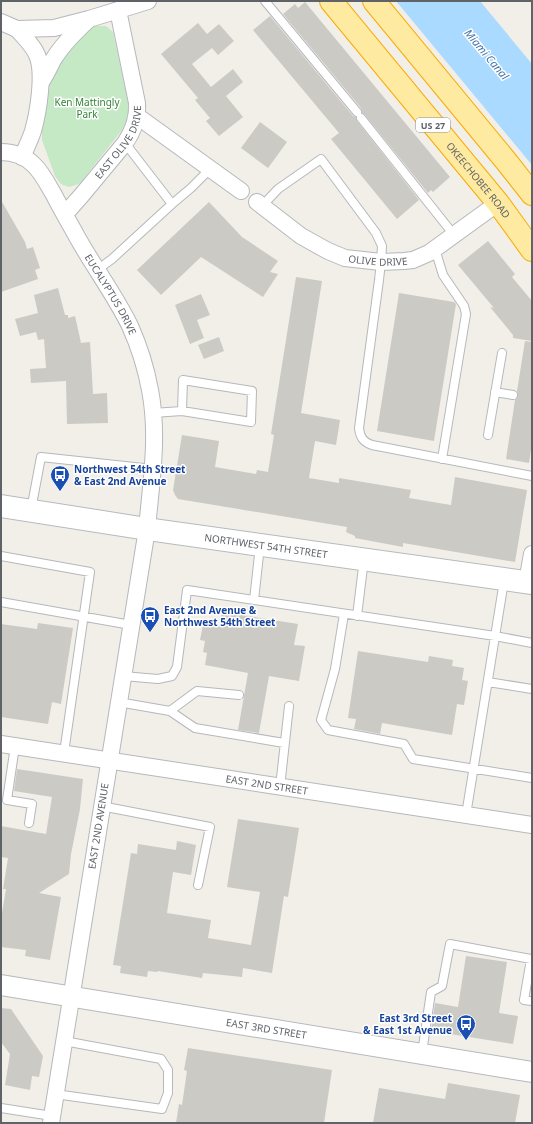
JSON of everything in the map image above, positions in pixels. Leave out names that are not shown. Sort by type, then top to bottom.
[{"type":"highway","name":"OKEECHOBEE ROAD","points":[[331,1],[498,204],[532,250]]},
{"type":"highway","points":[[374,1],[532,194]]},
{"type":"main road","name":"NORTHWEST 54TH STREET","points":[[1,506],[529,583]]},
{"type":"street","points":[[17,29],[54,28],[148,1]]},
{"type":"street","name":"EAST OLIVE DRIVE","points":[[65,214],[126,143],[131,134],[137,116],[138,102],[118,10]]},
{"type":"street","points":[[40,83],[64,44],[89,19]]},
{"type":"street","points":[[1,22],[17,29],[32,45],[38,57],[40,68],[40,83],[33,131],[22,157],[1,152]]},
{"type":"street","points":[[137,116],[242,191]]},
{"type":"street","name":"EUCALYPTUS DRIVE","points":[[22,157],[34,164],[47,183],[122,311],[134,337],[146,372],[154,413],[155,443],[147,528]]},
{"type":"street","name":"OLIVE DRIVE","points":[[260,204],[301,236],[328,251],[346,258],[381,262],[413,260],[429,253],[498,204]]},
{"type":"street","name":"EAST 2ND AVENUE","points":[[51,1119],[147,528]]},
{"type":"street","points":[[529,583],[532,554]]},
{"type":"street","name":"EAST 2ND STREET","points":[[8,745],[532,825]]},
{"type":"street","name":"EAST 3RD STREET","points":[[1,985],[532,1072]]},
{"type":"lane","points":[[266,1],[454,235]]},
{"type":"lane","points":[[126,143],[172,204]]},
{"type":"lane","points":[[260,204],[321,159],[376,233],[382,246],[359,428],[362,439],[372,445],[532,476]]},
{"type":"lane","points":[[97,270],[191,188],[210,168]]},
{"type":"lane","points":[[435,249],[443,275],[464,306],[466,314],[442,459]]},
{"type":"lane","points":[[488,435],[502,353]]},
{"type":"lane","points":[[154,413],[182,411],[251,422],[252,391],[184,380],[182,411]]},
{"type":"lane","points":[[495,392],[512,395]]},
{"type":"lane","points":[[31,510],[40,457],[153,469]]},
{"type":"lane","points":[[254,600],[261,544]]},
{"type":"lane","points":[[1,556],[90,572],[64,753]]},
{"type":"lane","points":[[357,616],[364,559]]},
{"type":"lane","points":[[466,815],[504,579]]},
{"type":"lane","points":[[123,676],[158,679],[172,676],[177,667],[187,590],[495,636],[532,643]]},
{"type":"lane","points":[[1,602],[131,625]]},
{"type":"lane","points":[[344,614],[335,669],[321,720],[328,730],[404,744],[413,759],[532,778]]},
{"type":"lane","points":[[488,682],[532,689]]},
{"type":"lane","points":[[170,712],[197,691],[239,695]]},
{"type":"lane","points":[[118,702],[170,712],[196,728],[284,743]]},
{"type":"lane","points":[[280,787],[289,706]]},
{"type":"lane","points":[[8,745],[7,800],[32,804],[29,823]]},
{"type":"lane","points":[[101,806],[210,826],[198,884]]},
{"type":"lane","points":[[422,1054],[431,992],[442,986],[450,944],[531,958],[524,1000],[532,1002]]},
{"type":"lane","points":[[55,1094],[162,1109],[168,1093],[168,1070],[161,1059],[64,1041]]},
{"type":"lane","points":[[1,1108],[51,1119]]},
{"type":"green space","name":"Ken Mattingly Park","points":[[95,26],[106,26],[113,32],[129,107],[128,117],[122,130],[80,183],[69,187],[60,183],[55,176],[42,140],[42,126],[52,73],[84,30]]},
{"type":"water","name":"Miami Canal","points":[[396,1],[480,1],[532,64],[532,165]]},
{"type":"building","points":[[305,2],[450,177],[433,192],[431,190],[428,193],[362,113],[361,108],[283,14],[295,4],[298,8]]},
{"type":"building","points":[[270,16],[353,116],[356,117],[357,121],[419,200],[397,219],[331,139],[339,133],[253,30]]},
{"type":"building","points":[[198,23],[207,34],[219,24],[234,41],[218,55],[212,48],[192,64],[211,87],[233,69],[243,82],[226,96],[243,117],[219,136],[206,121],[210,118],[195,100],[198,98],[161,54]]},
{"type":"building","points":[[260,122],[287,142],[268,168],[241,148]]},
{"type":"building","points":[[1,200],[25,242],[27,249],[33,247],[40,268],[35,270],[38,279],[1,292]]},
{"type":"building","points":[[209,202],[242,237],[278,261],[270,272],[278,274],[263,297],[201,257],[161,295],[137,270]]},
{"type":"building","points":[[488,241],[515,274],[512,277],[532,301],[532,341],[513,338],[513,335],[490,307],[494,308],[458,265]]},
{"type":"building","points":[[296,277],[322,281],[301,413],[340,420],[336,445],[315,441],[309,478],[339,483],[339,478],[411,490],[409,498],[451,505],[455,477],[527,490],[515,562],[403,543],[403,547],[355,538],[355,536],[346,532],[347,527],[178,499],[173,490],[182,435],[219,441],[215,467],[256,474],[257,470],[268,472],[274,435],[271,434]]},
{"type":"building","points":[[58,288],[65,315],[68,315],[68,318],[75,316],[81,343],[90,342],[93,394],[107,393],[108,423],[67,424],[66,381],[31,383],[30,369],[46,368],[44,339],[38,340],[36,332],[20,336],[15,319],[38,313],[34,295]]},
{"type":"building","points":[[399,293],[454,302],[456,304],[434,441],[377,431]]},
{"type":"building","points":[[201,294],[210,315],[197,320],[204,338],[190,344],[175,305]]},
{"type":"building","points":[[219,337],[224,351],[204,359],[198,345]]},
{"type":"building","points":[[525,341],[532,342],[532,443],[529,463],[506,459],[515,400],[518,396],[517,391]]},
{"type":"building","points":[[222,612],[298,624],[294,645],[305,646],[299,681],[269,676],[259,733],[238,730],[248,673],[205,665],[207,653],[203,652],[205,641],[200,640],[203,625],[219,627]]},
{"type":"building","points":[[38,623],[73,628],[61,704],[52,702],[48,724],[1,717],[1,624],[37,629]]},
{"type":"building","points":[[358,651],[428,662],[429,656],[453,660],[452,666],[464,668],[462,680],[468,681],[464,705],[457,704],[452,735],[382,723],[380,734],[354,729],[356,719],[348,718]]},
{"type":"building","points":[[17,769],[83,779],[80,809],[71,854],[69,874],[39,893],[61,897],[50,960],[25,956],[26,950],[1,947],[1,919],[6,889],[3,889],[8,858],[1,857],[1,826],[46,834],[52,797],[14,791]]},
{"type":"building","points":[[238,819],[299,828],[288,897],[284,896],[272,973],[243,968],[242,977],[203,973],[202,978],[158,971],[148,971],[147,977],[120,973],[121,966],[113,965],[131,853],[137,854],[138,844],[176,850],[177,841],[196,845],[191,875],[173,872],[167,913],[211,920],[208,938],[251,945],[260,892],[227,887]]},
{"type":"building","points":[[466,956],[507,962],[499,1013],[518,1016],[513,1044],[431,1031],[435,1003],[458,1007]]},
{"type":"building","points":[[1,1008],[11,1009],[43,1056],[39,1077],[32,1076],[30,1090],[5,1085],[10,1054],[1,1042]]},
{"type":"building","points":[[188,1048],[332,1070],[324,1123],[176,1123],[179,1104],[182,1105],[187,1071],[184,1070]]},
{"type":"building","points":[[448,1083],[520,1095],[515,1123],[373,1123],[379,1088],[445,1099]]},
{"type":"place","name":"Northwest 54th Street & East 2nd Avenue","points":[[60,492]]},
{"type":"place","name":"East 2nd Avenue & Northwest 54th Street","points":[[150,633]]},
{"type":"place","name":"East 3rd Street & East 1st Avenue","points":[[466,1041]]}]
